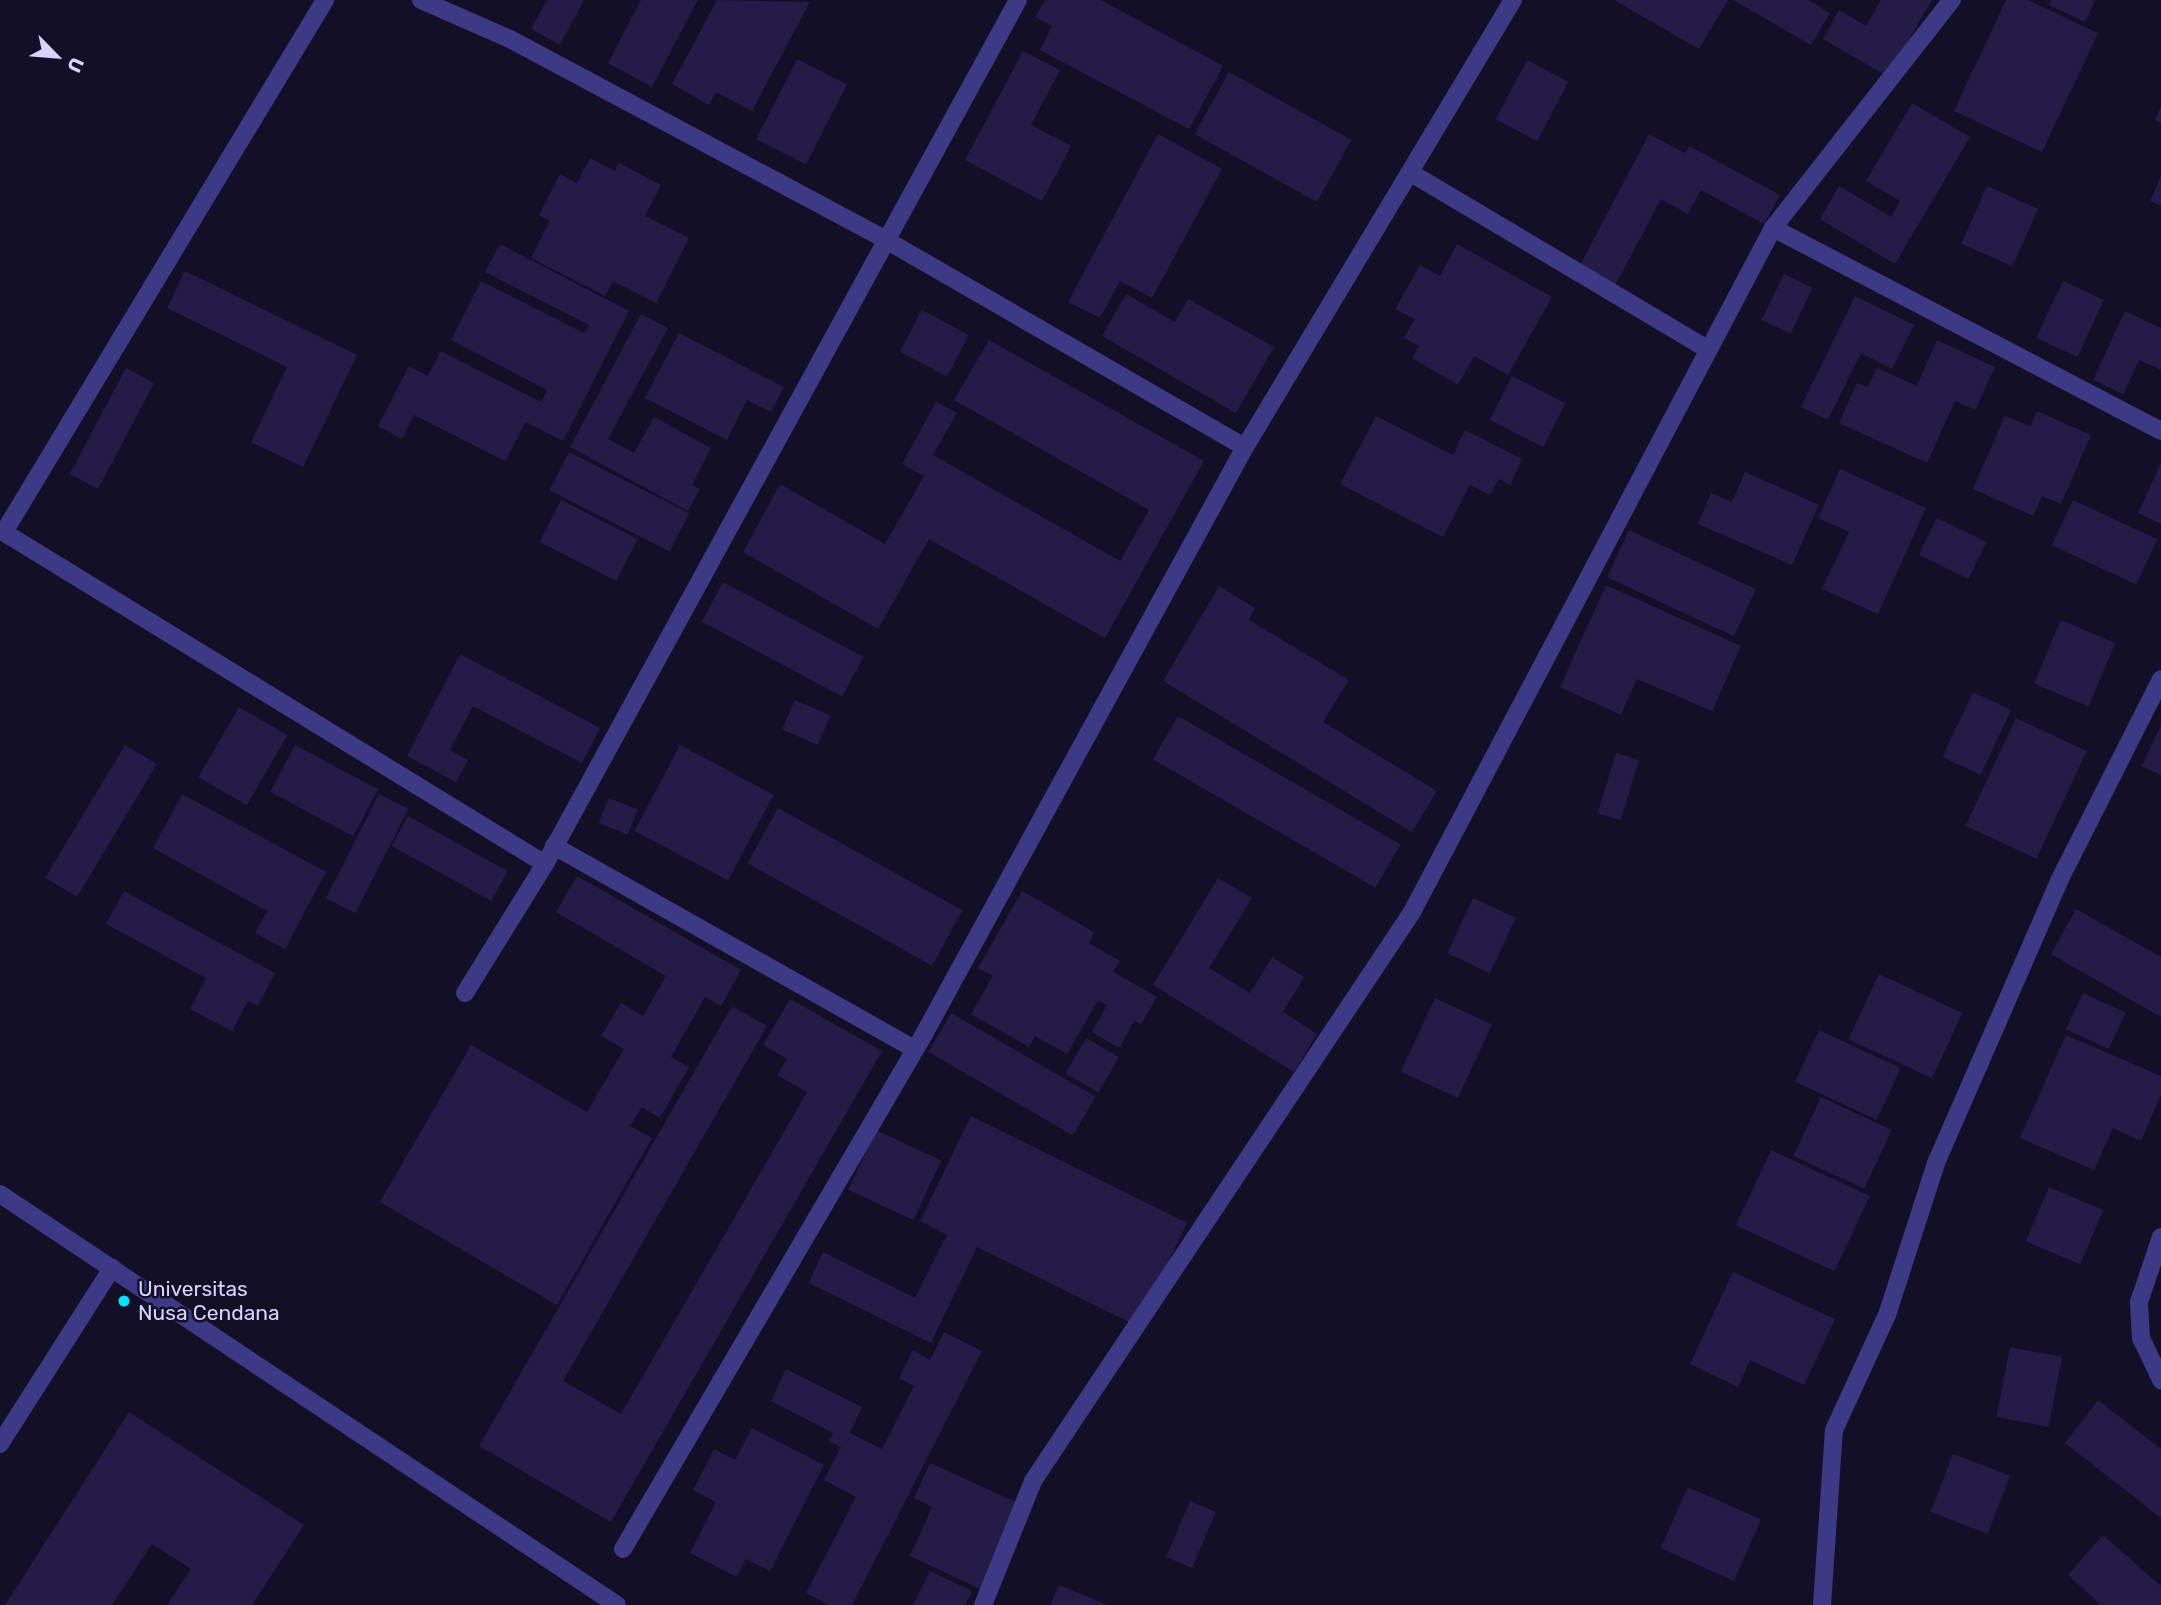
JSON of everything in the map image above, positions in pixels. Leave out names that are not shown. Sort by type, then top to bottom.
[{"type":"street","points":[[325,0],[2,531],[545,864]]},
{"type":"street","points":[[421,0],[510,39],[886,240],[1245,447]]},
{"type":"street","points":[[465,993],[545,864],[1018,0]]},
{"type":"street","points":[[623,1549],[915,1049],[1245,447],[1513,0]]},
{"type":"street","points":[[983,1605],[1032,1481],[1412,912],[1773,228],[1952,0]]},
{"type":"street","points":[[1411,173],[1708,349]]},
{"type":"street","points":[[1773,228],[2161,431]]},
{"type":"street","points":[[1822,1605],[1834,1430],[1887,1315],[1936,1163],[2059,881],[2161,678]]},
{"type":"street","points":[[554,846],[915,1049]]},
{"type":"street","points":[[0,1194],[617,1605]]},
{"type":"street","points":[[2161,1237],[2139,1302],[2141,1338],[2161,1380]]},
{"type":"street","points":[[0,1444],[112,1268]]},
{"type":"building","points":[[547,0],[584,0],[560,45],[531,29]]},
{"type":"building","points":[[641,0],[698,0],[652,87],[608,63]]},
{"type":"building","points":[[717,0],[810,2],[752,111],[716,92],[709,105],[672,84]]},
{"type":"building","points":[[1045,0],[1101,0],[1223,66],[1189,129],[1040,50],[1052,26],[1035,17]]},
{"type":"building","points":[[1614,0],[1728,0],[1699,49]]},
{"type":"building","points":[[1733,0],[1808,0],[1830,13],[1811,45]]},
{"type":"building","points":[[1881,0],[1932,0],[1887,76],[1823,39],[1839,10],[1866,26]]},
{"type":"building","points":[[2006,0],[2028,0],[2098,33],[2042,152],[1954,111]]},
{"type":"building","points":[[2051,0],[2095,0],[2085,22],[2049,5]]},
{"type":"building","points":[[1023,51],[1060,70],[1031,125],[1071,146],[1042,201],[965,160]]},
{"type":"building","points":[[797,59],[847,84],[806,165],[756,139]]},
{"type":"building","points":[[1527,60],[1568,82],[1537,141],[1496,119]]},
{"type":"building","points":[[1229,72],[1351,140],[1317,202],[1195,134]]},
{"type":"building","points":[[1912,103],[1970,137],[1895,264],[1820,219],[1839,186],[1891,217],[1900,201],[1866,181]]},
{"type":"building","points":[[2161,106],[2161,123],[2155,120]]},
{"type":"building","points":[[1158,134],[1222,169],[1152,298],[1120,281],[1100,318],[1068,302]]},
{"type":"building","points":[[1649,134],[1685,153],[1689,146],[1780,195],[1764,224],[1701,190],[1688,214],[1661,199],[1613,289],[1577,271]]},
{"type":"building","points":[[590,158],[615,171],[619,163],[661,185],[645,216],[689,238],[656,303],[613,281],[605,296],[531,258],[550,221],[539,215],[560,174],[577,183]]},
{"type":"building","points":[[2161,176],[2161,206],[2150,201]]},
{"type":"building","points":[[1987,186],[2038,209],[2013,266],[1961,244]]},
{"type":"building","points":[[500,244],[629,311],[563,441],[526,422],[505,461],[414,415],[402,439],[378,426],[409,366],[428,376],[441,351],[541,402],[547,390],[451,340],[481,281],[584,333],[589,325],[485,272]]},
{"type":"building","points":[[1457,244],[1552,297],[1508,375],[1474,356],[1458,385],[1412,358],[1419,346],[1404,338],[1415,319],[1395,309],[1420,265],[1440,276]]},
{"type":"building","points":[[185,271],[357,355],[303,467],[251,442],[287,367],[167,308]]},
{"type":"building","points":[[1784,274],[1813,288],[1790,334],[1762,320]]},
{"type":"building","points":[[2063,281],[2104,300],[2077,357],[2036,338]]},
{"type":"building","points":[[1126,294],[1175,322],[1188,299],[1274,347],[1236,413],[1102,336]]},
{"type":"building","points":[[1855,296],[1914,325],[1892,369],[1861,353],[1828,420],[1801,407]]},
{"type":"building","points":[[922,310],[969,335],[947,376],[900,351]]},
{"type":"building","points":[[2125,311],[2161,328],[2161,370],[2139,360],[2123,394],[2093,380]]},
{"type":"building","points":[[641,314],[668,328],[608,439],[634,453],[654,417],[711,448],[692,485],[700,489],[688,511],[570,447]]},
{"type":"building","points":[[679,333],[784,387],[771,412],[747,400],[727,440],[645,398]]},
{"type":"building","points":[[989,340],[1204,461],[1105,638],[929,539],[878,629],[743,552],[780,484],[885,544],[924,476],[902,464],[936,402],[957,413],[933,455],[1120,561],[1149,510],[954,400]]},
{"type":"building","points":[[1937,340],[1995,367],[1975,410],[1955,401],[1927,463],[1839,423],[1857,383],[1868,387],[1877,368],[1917,386]]},
{"type":"building","points":[[126,368],[154,383],[98,489],[70,474]]},
{"type":"building","points":[[1512,376],[1565,403],[1543,447],[1490,420]]},
{"type":"building","points":[[2037,411],[2091,435],[2061,504],[2042,496],[2033,516],[1973,489],[2005,416],[2030,426]]},
{"type":"building","points":[[1376,416],[1453,455],[1465,430],[1522,459],[1510,485],[1499,479],[1490,495],[1470,485],[1443,537],[1340,484]]},
{"type":"building","points":[[569,452],[689,513],[670,552],[549,490]]},
{"type":"building","points":[[2161,463],[2161,524],[2138,513]]},
{"type":"building","points":[[1840,469],[1926,508],[1878,614],[1822,589],[1849,532],[1818,518]]},
{"type":"building","points":[[1745,472],[1819,505],[1792,565],[1698,524],[1711,493],[1732,502]]},
{"type":"building","points":[[561,500],[638,539],[616,581],[540,542]]},
{"type":"building","points":[[2073,500],[2157,539],[2136,585],[2052,545]]},
{"type":"building","points":[[1937,518],[1986,542],[1968,579],[1919,555]]},
{"type":"building","points":[[1629,530],[1756,589],[1734,636],[1607,577]]},
{"type":"building","points":[[723,582],[863,657],[842,696],[702,622]]},
{"type":"building","points":[[1606,585],[1741,646],[1712,711],[1637,679],[1621,715],[1560,687]]},
{"type":"building","points":[[1219,586],[1255,608],[1249,620],[1349,680],[1323,722],[1437,791],[1412,832],[1163,681]]},
{"type":"building","points":[[2061,620],[2115,643],[2088,707],[2034,684]]},
{"type":"building","points":[[460,654],[600,728],[582,763],[473,706],[450,750],[468,760],[456,782],[407,756]]},
{"type":"building","points":[[1973,692],[2011,710],[1981,775],[1943,757]]},
{"type":"building","points":[[795,700],[831,716],[818,745],[782,729]]},
{"type":"building","points":[[239,707],[287,735],[247,805],[198,777]]},
{"type":"building","points":[[1178,716],[1401,845],[1376,888],[1153,759]]},
{"type":"building","points":[[2016,718],[2087,751],[2036,859],[1966,826]]},
{"type":"building","points":[[2161,725],[2161,775],[2142,766]]},
{"type":"building","points":[[125,745],[157,764],[77,897],[45,878]]},
{"type":"building","points":[[295,745],[378,789],[353,836],[270,792]]},
{"type":"building","points":[[680,745],[774,795],[728,880],[634,831]]},
{"type":"building","points":[[1616,753],[1639,760],[1621,820],[1598,813]]},
{"type":"building","points":[[182,794],[326,872],[285,949],[255,933],[267,911],[153,848]]},
{"type":"building","points":[[379,794],[408,809],[355,913],[326,898]]},
{"type":"building","points":[[609,798],[638,810],[628,835],[599,823]]},
{"type":"building","points":[[778,808],[963,910],[932,965],[747,863]]},
{"type":"building","points":[[408,816],[508,871],[491,901],[392,846]]},
{"type":"building","points":[[577,876],[741,970],[721,1006],[705,997],[671,1057],[689,1067],[660,1118],[642,1107],[630,1126],[652,1138],[557,1305],[380,1202],[471,1045],[587,1112],[624,1049],[601,1036],[621,1003],[643,1016],[666,976],[556,912]]},
{"type":"building","points":[[1218,878],[1252,898],[1209,968],[1250,993],[1272,957],[1304,977],[1283,1012],[1317,1034],[1294,1072],[1153,985]]},
{"type":"building","points":[[124,891],[275,973],[258,1006],[248,1001],[232,1031],[190,1009],[206,978],[106,924]]},
{"type":"building","points":[[1022,891],[1094,932],[1089,943],[1120,961],[1113,972],[1157,997],[1141,1024],[1134,1021],[1119,1048],[1092,1032],[1107,1005],[1098,1000],[1067,1054],[1035,1036],[1029,1047],[971,1014],[993,976],[978,968]]},
{"type":"building","points":[[1473,898],[1516,918],[1490,973],[1447,953]]},
{"type":"building","points":[[2076,909],[2161,957],[2161,1017],[2051,954]]},
{"type":"building","points":[[1879,974],[1962,1013],[1932,1078],[1849,1039]]},
{"type":"building","points":[[2083,993],[2126,1013],[2109,1049],[2066,1029]]},
{"type":"building","points":[[1435,998],[1492,1025],[1458,1098],[1401,1071]]},
{"type":"building","points":[[790,999],[882,1051],[611,1522],[479,1446],[732,1006],[767,1026],[563,1381],[621,1414],[807,1092],[777,1075],[787,1059],[763,1045]]},
{"type":"building","points":[[951,1013],[1096,1096],[1073,1135],[929,1052]]},
{"type":"building","points":[[1819,1030],[1901,1068],[1876,1120],[1795,1082]]},
{"type":"building","points":[[2066,1035],[2161,1076],[2161,1095],[2141,1141],[2113,1128],[2094,1170],[2020,1138]]},
{"type":"building","points":[[1086,1038],[1119,1057],[1098,1093],[1066,1074]]},
{"type":"building","points":[[1821,1097],[1892,1130],[1864,1189],[1794,1156]]},
{"type":"building","points":[[971,1116],[1187,1223],[1137,1326],[977,1247],[931,1343],[809,1283],[823,1252],[915,1298],[947,1235],[920,1221]]},
{"type":"building","points":[[876,1130],[941,1160],[913,1220],[848,1190]]},
{"type":"building","points":[[1771,1150],[1870,1196],[1835,1271],[1736,1225]]},
{"type":"building","points":[[2049,1187],[2103,1210],[2080,1264],[2026,1241]]},
{"type":"building","points":[[1733,1272],[1835,1319],[1804,1385],[1750,1360],[1738,1387],[1690,1364]]},
{"type":"building","points":[[944,1332],[982,1351],[852,1605],[829,1605],[806,1593],[856,1497],[824,1480],[841,1447],[829,1441],[833,1433],[771,1401],[786,1369],[862,1407],[850,1433],[882,1449],[914,1386],[899,1378],[913,1350],[930,1360]]},
{"type":"building","points":[[2010,1347],[2062,1357],[2048,1427],[1996,1417]]},
{"type":"building","points":[[2098,1400],[2161,1449],[2161,1518],[2065,1443]]},
{"type":"building","points":[[129,1412],[304,1525],[252,1605],[167,1605],[191,1569],[152,1544],[112,1605],[5,1605]]},
{"type":"building","points":[[752,1428],[824,1465],[770,1571],[746,1559],[737,1577],[690,1553],[716,1502],[693,1490],[714,1449],[735,1460]]},
{"type":"building","points":[[1953,1454],[2010,1476],[1988,1534],[1931,1512]]},
{"type":"building","points":[[930,1463],[1020,1504],[980,1589],[910,1556],[932,1507],[914,1498]]},
{"type":"building","points":[[1688,1487],[1761,1520],[1734,1581],[1661,1548]]},
{"type":"building","points":[[1190,1501],[1216,1512],[1192,1568],[1166,1557]]},
{"type":"building","points":[[2103,1535],[2161,1586],[2161,1605],[2101,1605],[2068,1575]]},
{"type":"building","points":[[930,1571],[972,1591],[965,1605],[913,1605]]},
{"type":"building","points":[[1059,1585],[1107,1605],[1050,1605]]},
{"type":"place","name":"Universitas Nusa Cendana","points":[[124,1301]]}]
